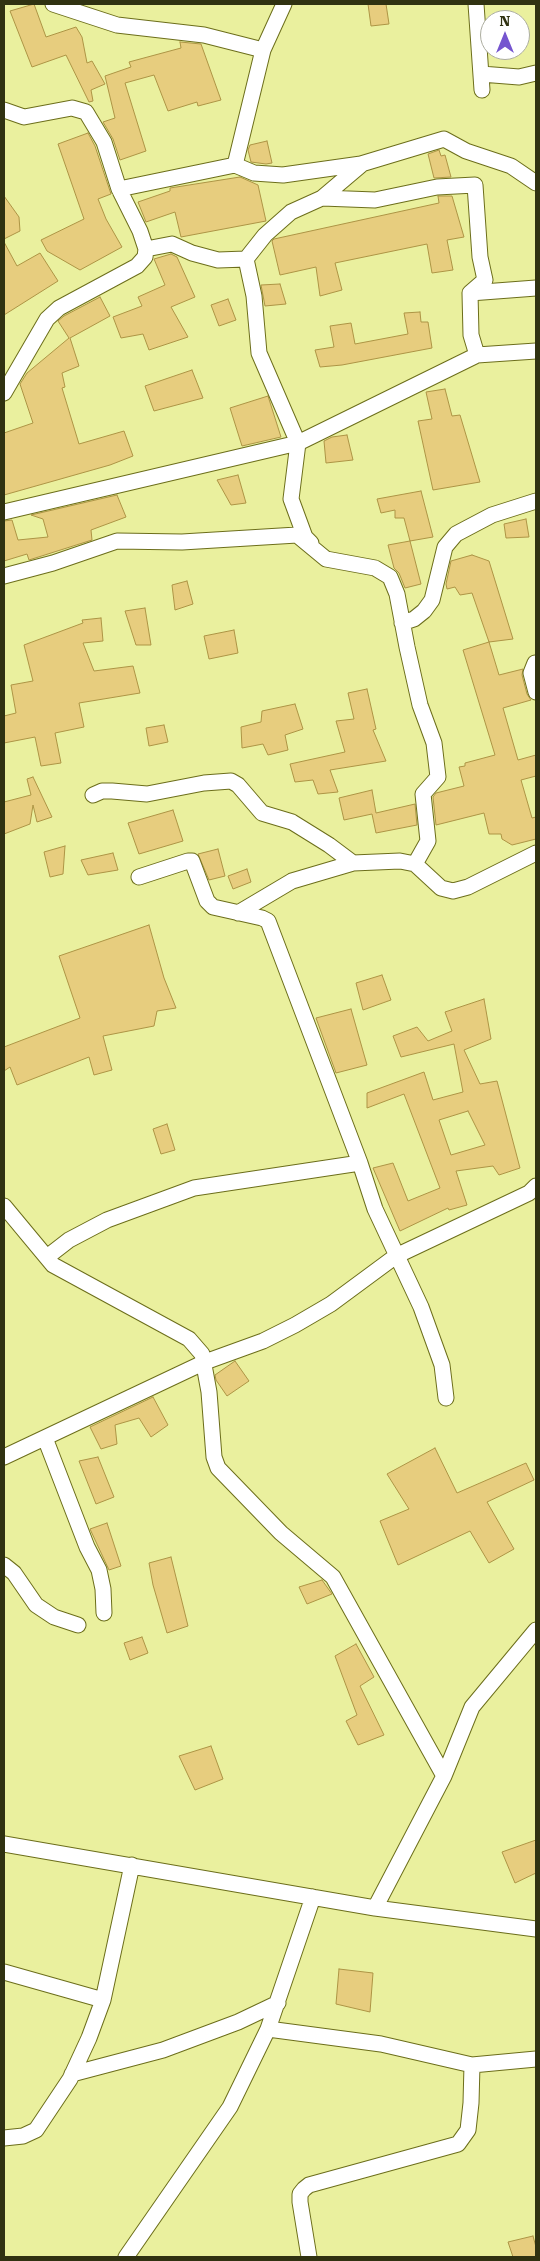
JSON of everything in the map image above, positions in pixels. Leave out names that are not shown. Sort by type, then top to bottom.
[{"type":"street","points":[[53,4],[117,24],[204,35],[263,50]]},
{"type":"street","points":[[235,165],[263,50],[284,4]]},
{"type":"street","points":[[476,4],[482,90]]},
{"type":"street","points":[[481,74],[519,77],[536,73]]},
{"type":"street","points":[[4,110],[24,117],[72,108],[86,112],[104,142],[119,189],[140,231],[146,249],[145,258],[137,266],[58,308],[47,319],[4,393]]},
{"type":"street","points":[[119,189],[235,165],[254,174],[283,176],[361,164],[444,140],[466,151],[511,166],[536,182]]},
{"type":"street","points":[[146,249],[172,244],[192,253],[218,260],[246,259],[265,235],[291,212],[322,198],[361,164]]},
{"type":"street","points":[[322,198],[374,200],[437,187],[475,185],[480,257],[485,280],[470,293]]},
{"type":"street","points":[[246,259],[254,296],[259,352],[298,443],[291,499],[305,537],[326,558]]},
{"type":"street","points":[[470,293],[536,288]]},
{"type":"street","points":[[470,293],[471,335],[477,355]]},
{"type":"street","points":[[4,512],[298,443],[477,355],[536,351]]},
{"type":"street","points":[[402,623],[414,619],[432,600],[445,548],[456,534],[492,515],[536,501]]},
{"type":"street","points":[[4,576],[117,541],[182,542],[297,535],[326,558],[375,568],[390,577],[398,594],[402,623],[420,705],[434,743],[438,777],[423,794],[428,841],[415,864]]},
{"type":"street","points":[[535,663],[531,673],[536,692]]},
{"type":"street","points":[[93,796],[102,792],[112,791],[146,794],[204,783],[231,781],[238,785],[262,813],[292,822],[329,844],[353,863]]},
{"type":"street","points":[[238,913],[292,881],[353,863],[400,861],[415,864],[441,888],[453,891],[468,886],[536,853]]},
{"type":"street","points":[[139,878],[192,861],[208,901],[213,907],[268,921],[360,1163],[374,1209],[422,1307],[442,1365],[446,1398]]},
{"type":"street","points":[[47,1257],[69,1240],[107,1220],[194,1188],[234,1181],[275,1178],[360,1163]]},
{"type":"street","points":[[4,1457],[205,1362],[263,1341],[296,1326],[331,1304],[396,1256],[534,1195]]},
{"type":"street","points":[[4,1206],[53,1265],[189,1339],[202,1354],[205,1362],[214,1457],[218,1468],[281,1533],[333,1577],[444,1776]]},
{"type":"street","points":[[45,1438],[87,1547],[99,1570],[103,1589],[104,1613]]},
{"type":"street","points":[[4,1565],[14,1573],[36,1605],[54,1618],[78,1625]]},
{"type":"street","points":[[375,1908],[444,1776],[472,1707],[536,1630]]},
{"type":"street","points":[[4,1844],[375,1908],[536,1929]]},
{"type":"street","points":[[4,2138],[23,2136],[36,2130],[50,2111],[72,2074],[89,2038],[103,2000],[132,1865]]},
{"type":"street","points":[[126,2257],[230,2107],[268,2029],[313,1898]]},
{"type":"street","points":[[4,1972],[103,2000]]},
{"type":"street","points":[[72,2074],[163,2050],[238,2022],[278,2003]]},
{"type":"street","points":[[268,2029],[381,2044],[472,2065],[536,2060]]},
{"type":"street","points":[[309,2257],[300,2202],[300,2194],[304,2189],[309,2185],[458,2144],[468,2130],[472,2065]]},
{"type":"building","points":[[34,4],[46,37],[76,27],[82,37],[87,63],[92,61],[105,84],[91,90],[93,101],[89,102],[66,55],[32,67],[10,11]]},
{"type":"building","points":[[368,4],[386,4],[389,24],[371,26]]},
{"type":"building","points":[[180,42],[201,44],[221,100],[198,106],[197,102],[168,111],[154,75],[125,83],[146,151],[120,160],[113,139],[103,122],[115,118],[105,76],[131,67],[129,62],[181,48]]},
{"type":"building","points":[[88,133],[95,146],[111,194],[98,199],[106,219],[122,247],[80,270],[47,251],[41,240],[84,219],[58,144]]},
{"type":"building","points":[[267,141],[272,163],[251,162],[248,150],[250,145]]},
{"type":"building","points":[[439,150],[441,156],[445,155],[451,177],[434,178],[428,154]]},
{"type":"building","points":[[240,177],[258,185],[266,221],[181,237],[175,212],[146,222],[138,202],[170,191],[170,188]]},
{"type":"building","points":[[4,196],[19,217],[20,231],[4,239]]},
{"type":"building","points":[[438,196],[452,196],[464,237],[447,240],[453,270],[432,273],[427,244],[335,263],[342,290],[320,296],[316,267],[280,275],[272,241],[274,239],[439,203]]},
{"type":"building","points":[[4,242],[17,266],[40,253],[58,281],[4,315]]},
{"type":"building","points":[[171,254],[177,257],[195,297],[171,307],[188,337],[149,350],[143,334],[121,338],[113,317],[142,306],[138,297],[165,285],[154,259]]},
{"type":"building","points":[[280,284],[286,304],[265,306],[261,285]]},
{"type":"building","points":[[100,297],[110,316],[70,338],[79,366],[62,373],[65,387],[62,388],[79,444],[124,431],[133,456],[110,465],[4,495],[4,433],[33,423],[20,384],[27,373],[69,338],[58,321]]},
{"type":"building","points":[[228,299],[236,320],[219,326],[211,305]]},
{"type":"building","points":[[420,312],[421,322],[428,322],[432,348],[342,365],[320,367],[315,350],[334,347],[330,326],[351,323],[355,344],[408,334],[404,313]]},
{"type":"building","points":[[192,370],[203,398],[154,411],[145,386]]},
{"type":"building","points":[[445,389],[452,416],[460,415],[480,482],[433,490],[418,421],[432,419],[426,392]]},
{"type":"building","points":[[268,396],[281,437],[242,446],[230,408]]},
{"type":"building","points":[[347,435],[353,460],[326,463],[324,441],[332,437]]},
{"type":"building","points":[[238,475],[246,503],[231,505],[217,480]]},
{"type":"building","points":[[421,491],[433,537],[410,541],[404,518],[395,518],[395,510],[381,513],[377,499]]},
{"type":"building","points":[[117,495],[126,517],[91,530],[92,540],[29,560],[27,554],[4,561],[4,521],[12,520],[18,540],[48,537],[43,519],[31,515]]},
{"type":"building","points":[[526,519],[529,537],[506,538],[504,524]]},
{"type":"building","points":[[410,541],[421,584],[405,588],[399,573],[394,568],[388,545]]},
{"type":"building","points":[[472,555],[489,561],[513,639],[489,642],[472,593],[460,595],[455,587],[447,589],[446,584],[451,561]]},
{"type":"building","points":[[187,581],[193,604],[175,610],[172,585]]},
{"type":"building","points":[[145,608],[151,645],[136,645],[125,611]]},
{"type":"building","points":[[101,618],[103,641],[83,643],[94,671],[133,666],[140,693],[79,703],[84,727],[55,733],[61,763],[41,766],[35,737],[4,743],[4,716],[16,713],[11,685],[33,681],[24,645],[83,623],[82,620]]},
{"type":"building","points":[[234,630],[238,653],[209,659],[204,636]]},
{"type":"building","points":[[489,642],[499,675],[523,669],[522,675],[527,694],[531,700],[503,708],[518,760],[536,755],[536,776],[521,780],[532,818],[536,817],[536,839],[512,845],[502,839],[501,834],[489,834],[484,813],[436,825],[433,797],[436,793],[464,786],[459,767],[465,766],[465,763],[495,755],[463,650]]},
{"type":"building","points":[[367,689],[376,729],[373,730],[386,761],[330,770],[338,792],[318,794],[313,780],[295,782],[290,764],[345,752],[336,721],[354,719],[348,693]]},
{"type":"building","points":[[295,704],[303,729],[285,735],[288,750],[268,755],[263,744],[242,748],[241,727],[261,722],[262,711]]},
{"type":"building","points":[[164,725],[168,742],[149,746],[146,728]]},
{"type":"building","points":[[33,777],[52,817],[37,822],[33,805],[30,824],[4,834],[4,802],[31,795],[27,779]]},
{"type":"building","points":[[372,790],[376,813],[415,804],[417,825],[376,833],[372,814],[344,820],[339,798]]},
{"type":"building","points":[[173,810],[183,841],[139,854],[128,823]]},
{"type":"building","points":[[65,846],[63,874],[50,877],[44,852]]},
{"type":"building","points":[[218,849],[225,876],[209,880],[198,854]]},
{"type":"building","points":[[113,853],[118,870],[88,875],[81,860]]},
{"type":"building","points":[[247,869],[251,882],[233,889],[228,876]]},
{"type":"building","points":[[149,925],[164,978],[176,1008],[157,1011],[154,1026],[103,1036],[112,1070],[94,1075],[89,1057],[17,1085],[10,1067],[4,1071],[4,1047],[80,1018],[59,956]]},
{"type":"building","points":[[382,975],[391,1000],[363,1010],[356,983]]},
{"type":"building","points":[[484,999],[491,1039],[464,1050],[480,1084],[497,1081],[520,1168],[499,1175],[493,1166],[456,1171],[467,1205],[449,1210],[448,1208],[400,1231],[373,1168],[393,1163],[408,1201],[440,1188],[404,1094],[367,1108],[367,1093],[424,1072],[433,1100],[463,1092],[454,1044],[401,1057],[393,1036],[417,1027],[428,1041],[452,1031],[445,1012]],"holes":[[[468,1111],[485,1145],[451,1155],[439,1120]]]},
{"type":"building","points":[[351,1009],[367,1065],[336,1073],[316,1018]]},
{"type":"building","points":[[167,1124],[175,1150],[161,1154],[153,1129]]},
{"type":"building","points":[[235,1361],[249,1381],[227,1396],[216,1380],[215,1375]]},
{"type":"building","points":[[153,1397],[168,1425],[151,1437],[139,1418],[115,1425],[117,1444],[101,1449],[90,1427]]},
{"type":"building","points":[[435,1448],[457,1493],[526,1463],[534,1480],[487,1502],[514,1549],[489,1563],[470,1531],[398,1565],[380,1521],[409,1509],[387,1474]]},
{"type":"building","points":[[98,1457],[114,1497],[96,1504],[79,1461]]},
{"type":"building","points":[[107,1523],[121,1566],[109,1570],[90,1529]]},
{"type":"building","points":[[171,1557],[188,1626],[167,1633],[153,1585],[149,1563]]},
{"type":"building","points":[[322,1580],[332,1594],[307,1604],[299,1587]]},
{"type":"building","points":[[142,1637],[148,1653],[130,1660],[124,1643]]},
{"type":"building","points":[[356,1644],[374,1677],[360,1686],[384,1735],[358,1745],[346,1721],[357,1715],[335,1656]]},
{"type":"building","points":[[211,1746],[223,1779],[195,1790],[179,1756]]},
{"type":"building","points":[[536,1840],[536,1873],[515,1883],[502,1852]]},
{"type":"building","points":[[339,1969],[373,1973],[370,2012],[336,2004]]},
{"type":"building","points":[[533,2236],[536,2257],[513,2257],[508,2242]]}]
